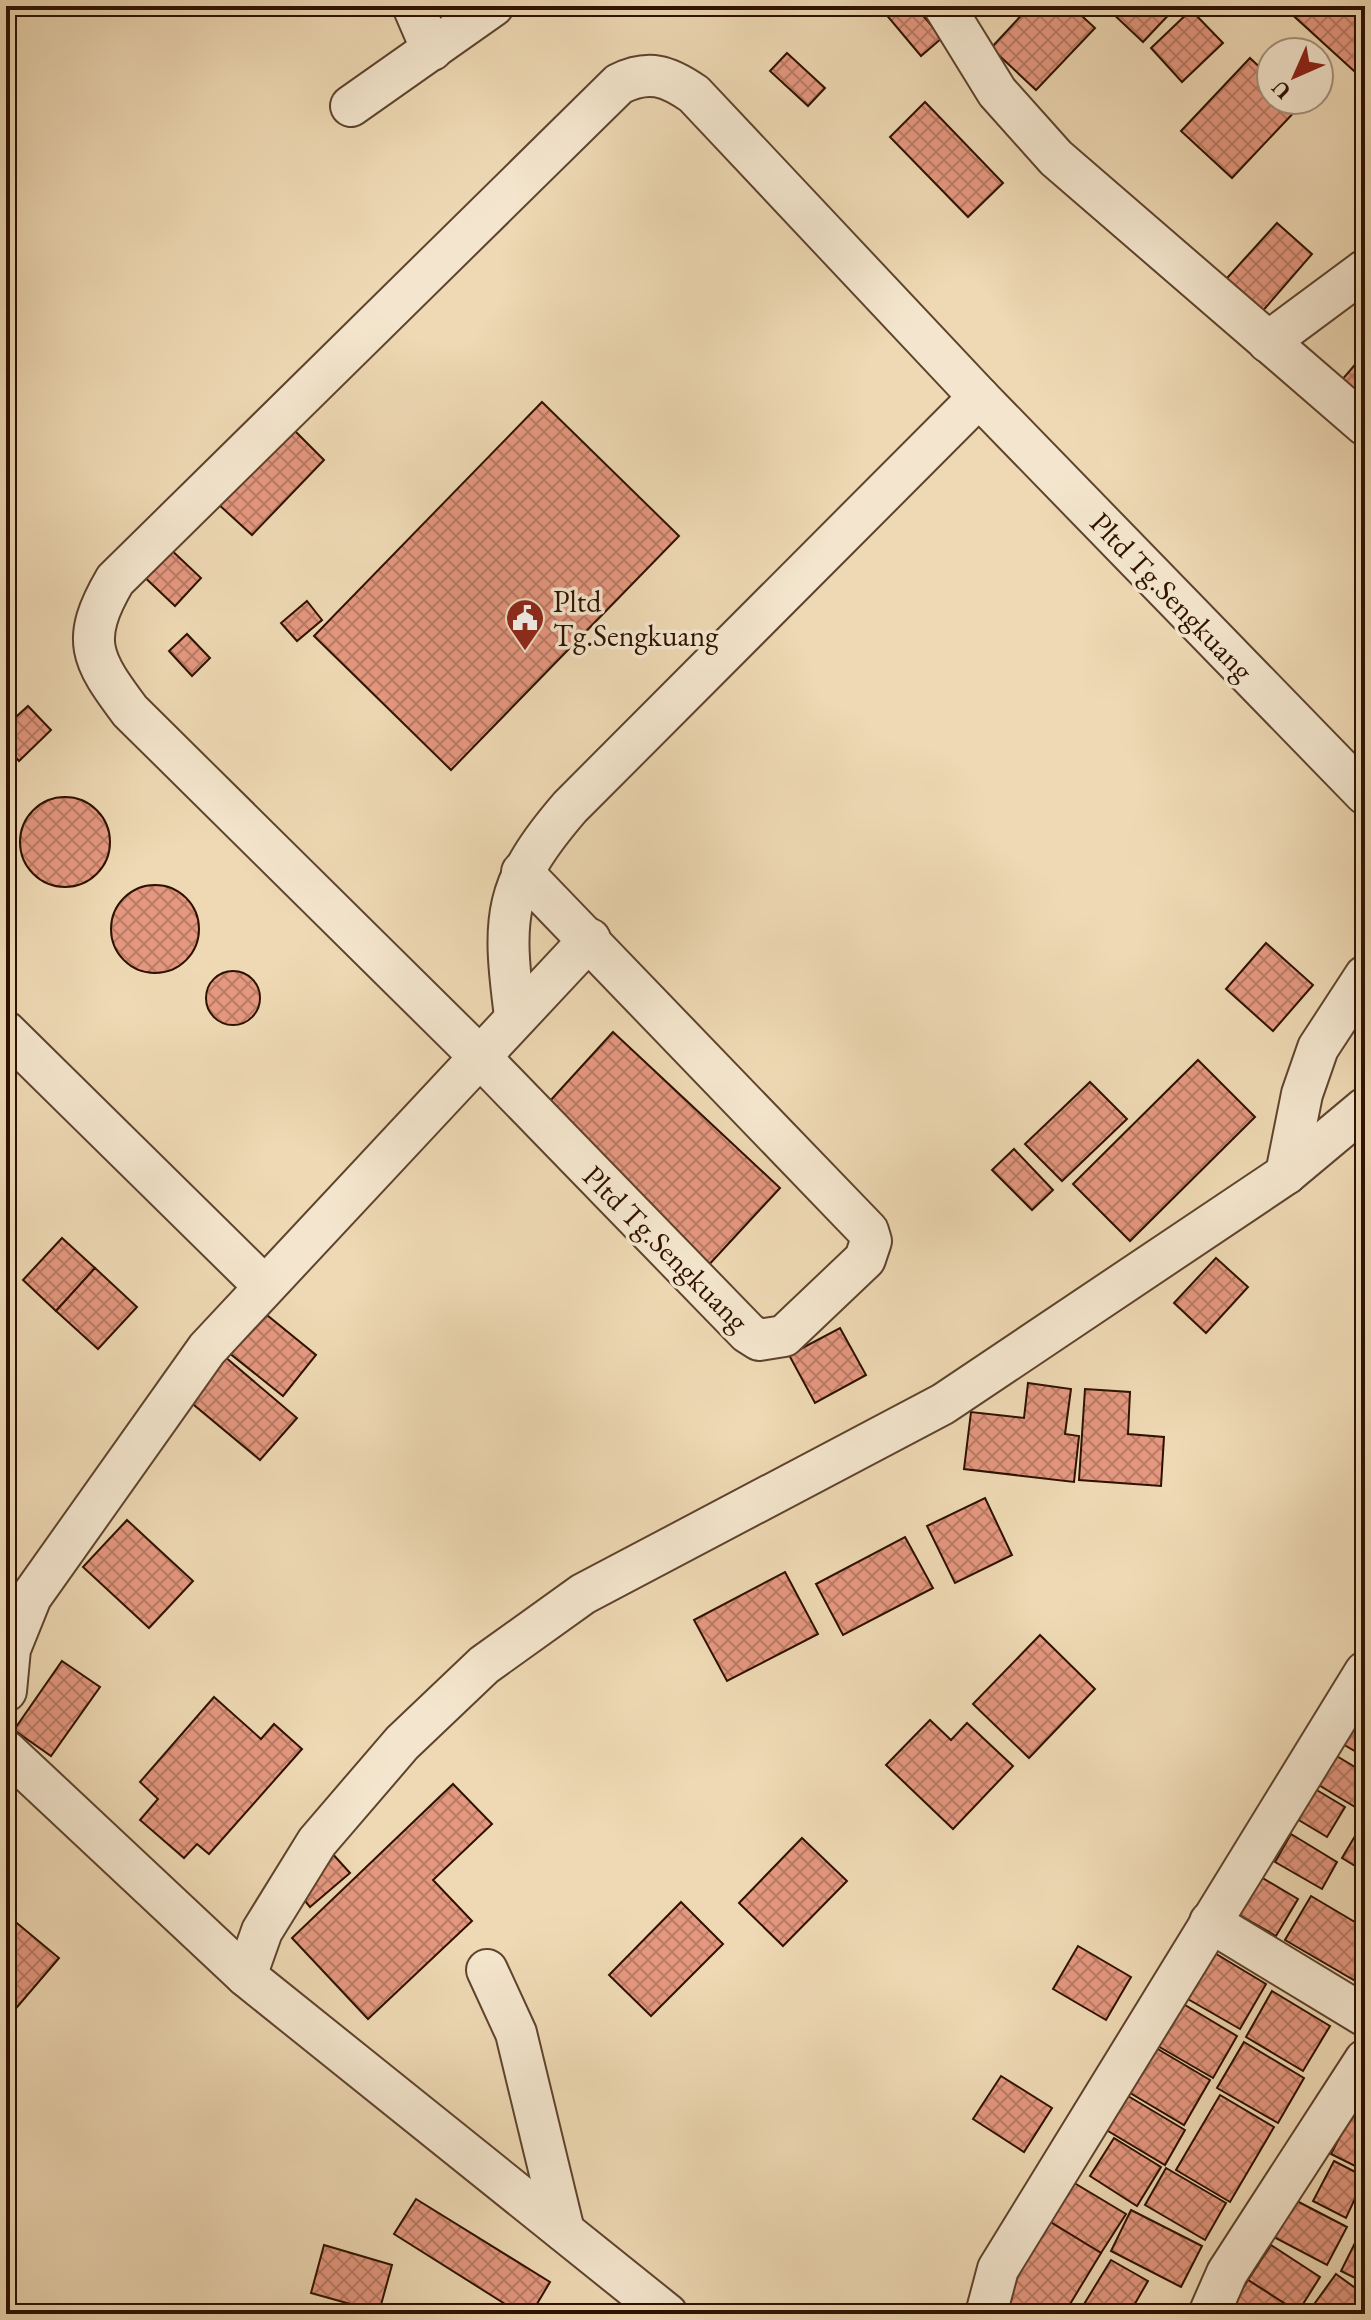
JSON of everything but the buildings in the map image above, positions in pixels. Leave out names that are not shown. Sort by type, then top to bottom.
[{"type":"street","points":[[413,6],[432,50]]},
{"type":"street","points":[[351,106],[493,6]]},
{"type":"street","points":[[944,6],[997,92],[1056,158],[1365,425]]},
{"type":"street","name":"Pltd Tg.Sengkuang","points":[[522,872],[862,1222],[871,1241],[865,1259],[784,1336],[759,1340],[478,1055],[130,711],[101,672],[92,635],[97,612],[115,580],[619,84],[635,76],[655,74],[674,80],[694,94],[979,397],[1365,794]]},
{"type":"street","points":[[1268,342],[1365,270]]},
{"type":"street","points":[[515,1016],[508,931],[511,902],[530,856],[570,807],[979,397]]},
{"type":"street","points":[[6,1691],[10,1649],[31,1597],[207,1349],[263,1285],[590,939]]},
{"type":"street","points":[[1286,1174],[1302,1094],[1318,1048],[1365,976]]},
{"type":"street","points":[[6,1032],[263,1285]]},
{"type":"street","points":[[246,1976],[262,1931],[317,1842],[402,1743],[484,1665],[583,1594],[943,1404],[1286,1174],[1365,1108]]},
{"type":"street","points":[[986,2314],[998,2269],[1365,1672]]},
{"type":"street","points":[[6,1751],[246,1976],[667,2314]]},
{"type":"street","points":[[1210,1922],[1365,2016]]},
{"type":"street","points":[[487,1970],[516,2033],[564,2231]]},
{"type":"street","points":[[1209,2314],[1227,2273],[1365,2060]]},
{"type":"place","name":"Pltd Tg.Sengkuang","points":[[525,652]]}]
